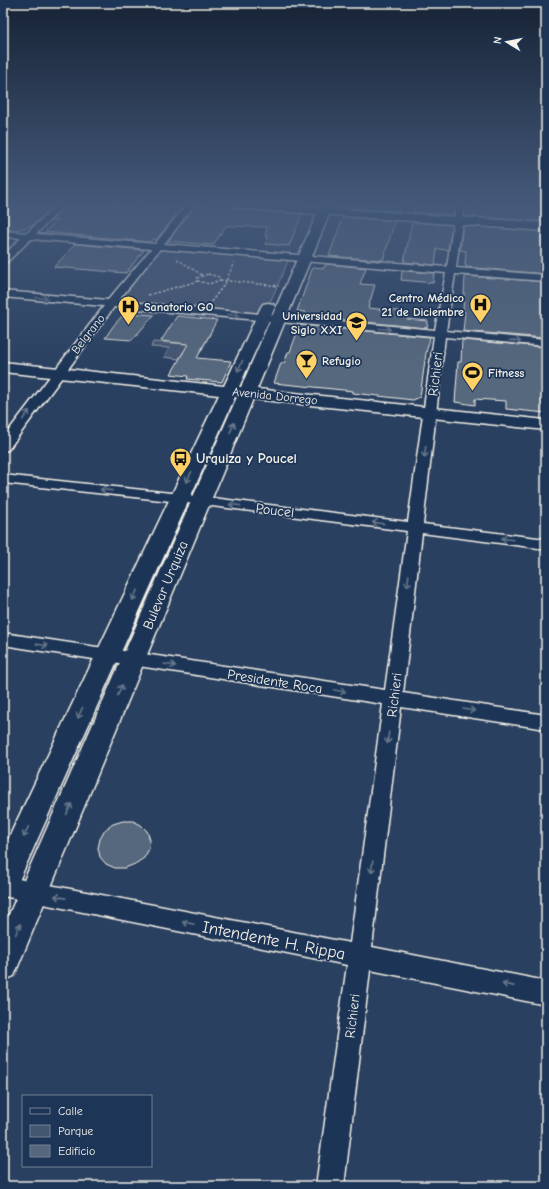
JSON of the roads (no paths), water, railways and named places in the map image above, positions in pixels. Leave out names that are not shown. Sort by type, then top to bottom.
[{"type":"main road","name":"Bulevar Urquiza","points":[[238,392],[275,282],[292,260]]},
{"type":"main road","name":"Bulevar Urquiza","points":[[3,882],[107,655],[190,499],[238,392],[278,319],[292,287],[295,260]]},
{"type":"main road","name":"Avenida Dorrego","points":[[3,367],[546,425]]},
{"type":"main road","name":"Bulevar Urquiza","points":[[3,965],[133,659],[190,499]]},
{"type":"street","name":"Belgrano","points":[[3,447],[57,373],[147,260]]},
{"type":"street","points":[[353,260],[546,278]]},
{"type":"street","name":"Richieri","points":[[330,1186],[440,334],[452,260]]},
{"type":"street","points":[[3,294],[546,343]]},
{"type":"street","name":"Poucel","points":[[3,479],[190,499],[546,544]]},
{"type":"street","name":"Presidente Roca","points":[[3,639],[546,722]]},
{"type":"street","name":"Intendente H. Rippa","points":[[3,886],[546,993]]},
{"type":"place","name":"Centro Médico 21 de Diciembre","points":[[480,324]]},
{"type":"place","name":"Sanatorio GO","points":[[129,326]]},
{"type":"place","name":"Universidad Siglo XXI","points":[[357,342]]},
{"type":"place","name":"Refugio","points":[[307,380]]},
{"type":"place","name":"Fitness","points":[[472,392]]},
{"type":"place","name":"Urquiza y Poucel","points":[[180,478]]}]
